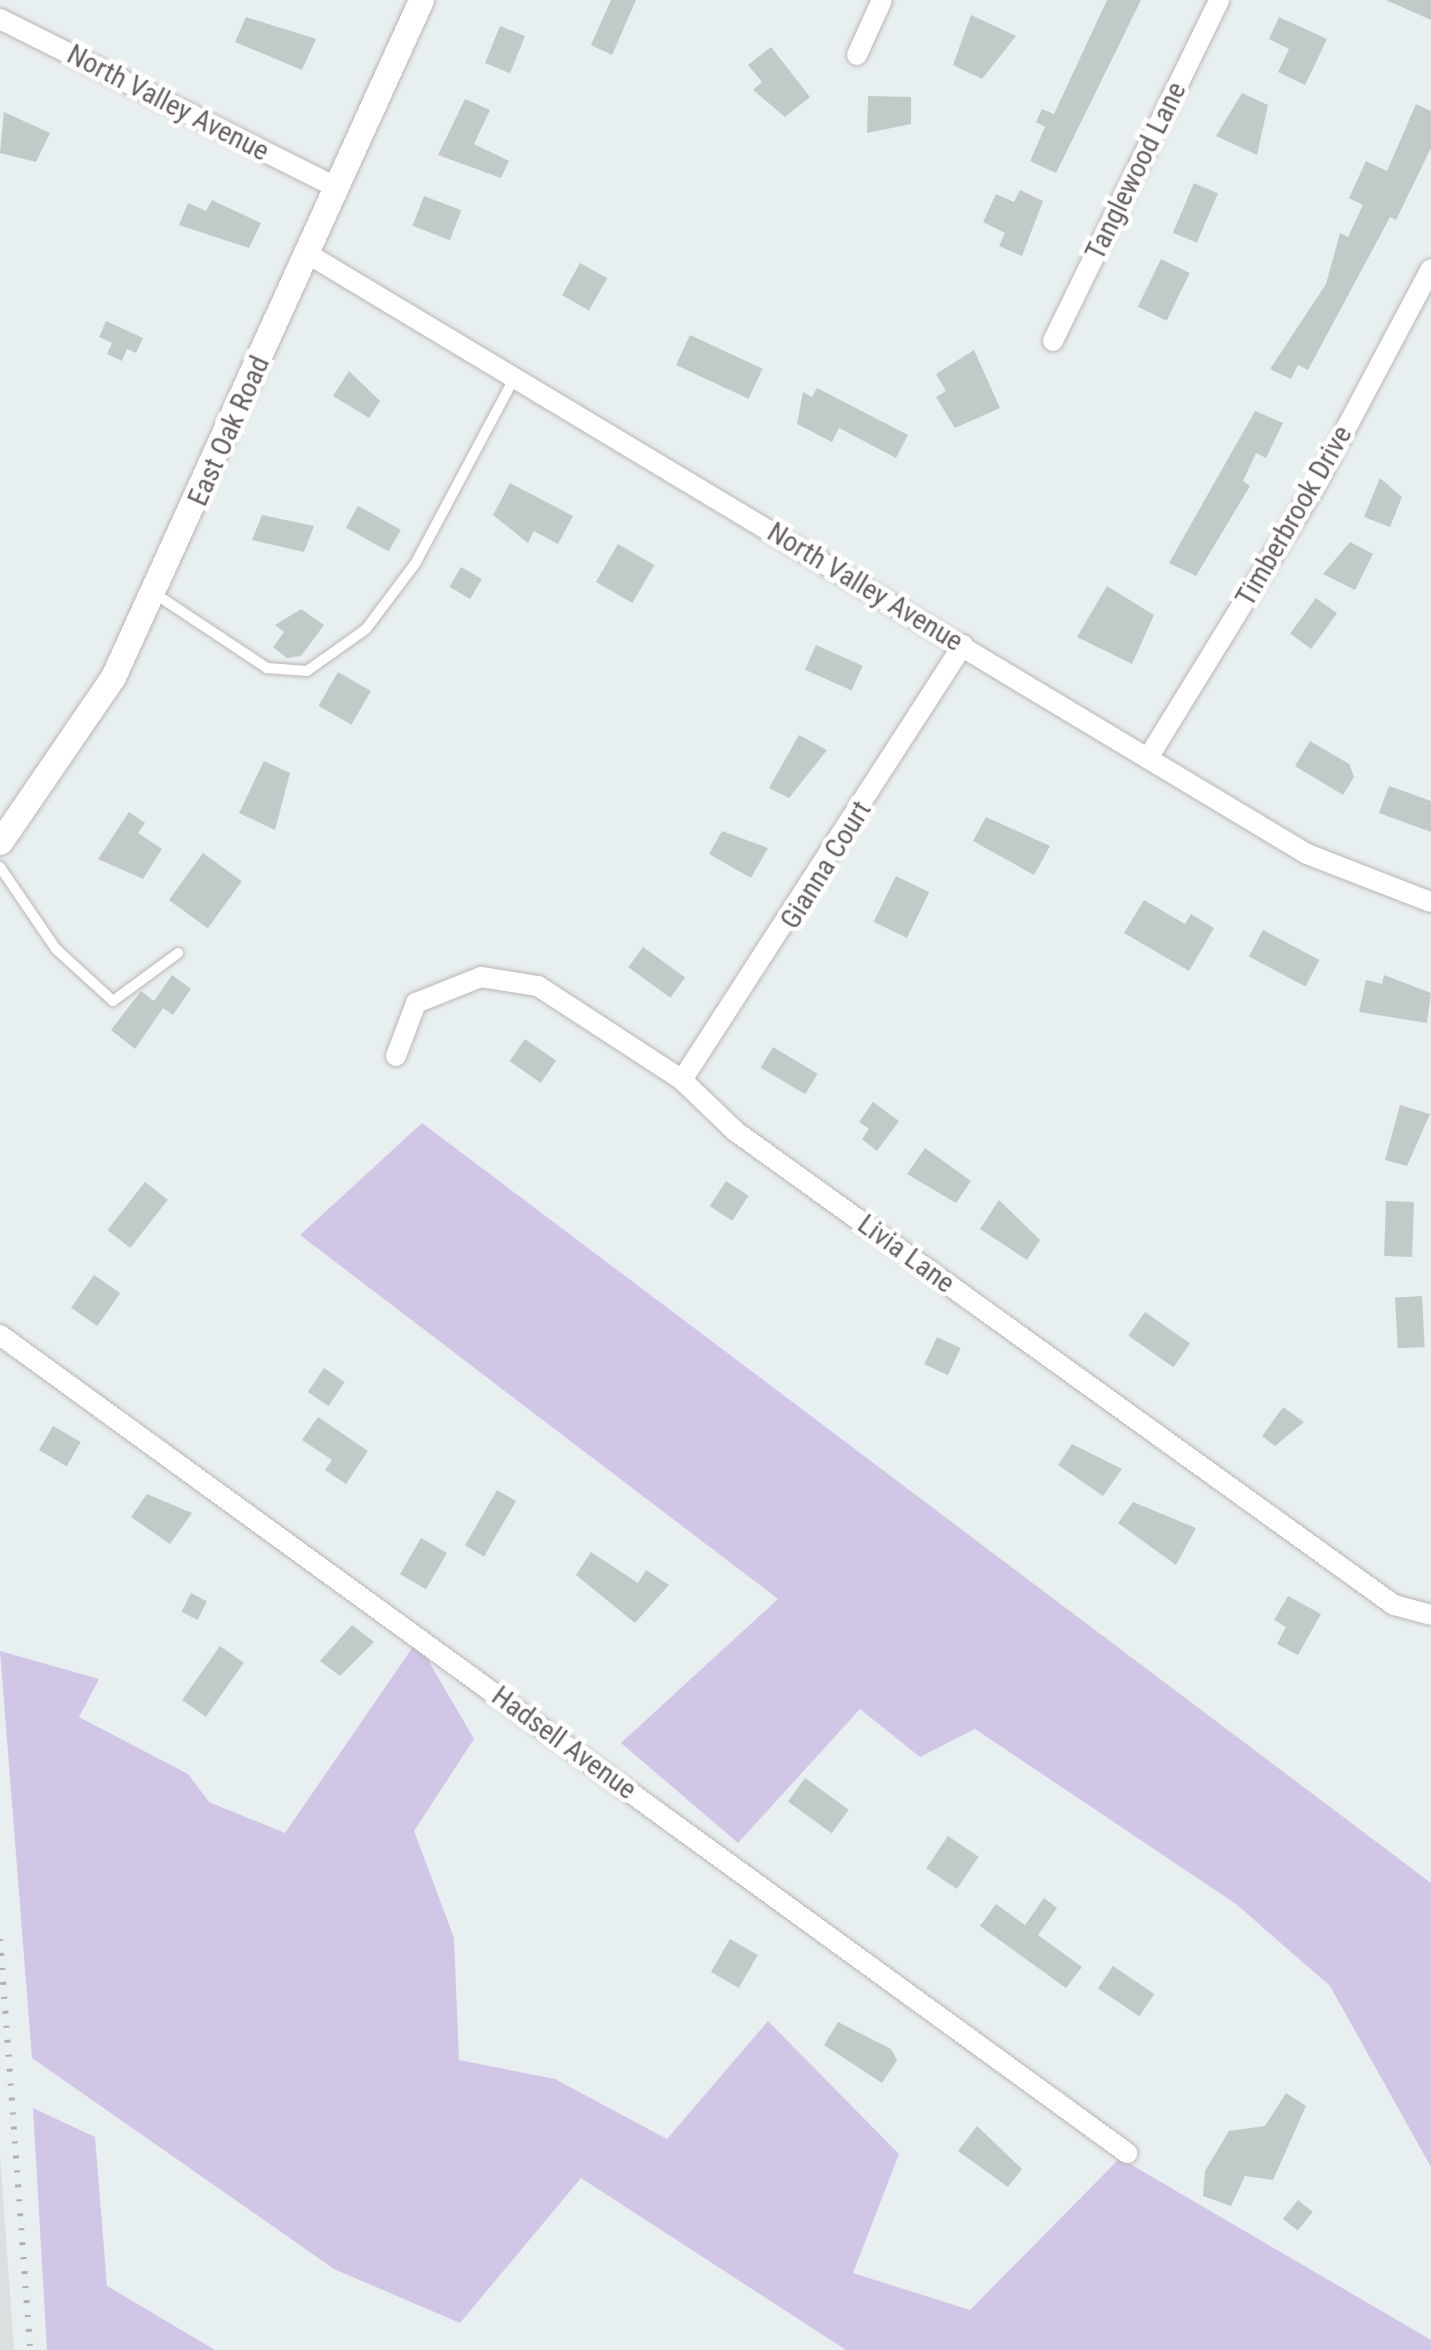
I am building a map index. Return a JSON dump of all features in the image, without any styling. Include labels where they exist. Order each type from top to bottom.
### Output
[{"type":"street","name":"East Oak Road","points":[[0,842],[78,734],[154,593],[421,0]]},
{"type":"street","points":[[857,55],[882,0]]},
{"type":"street","name":"Tanglewood Lane","points":[[1054,342],[1218,0]]},
{"type":"street","name":"North Valley Avenue","points":[[0,19],[337,188]]},
{"type":"street","name":"North Valley Avenue","points":[[308,254],[1336,870],[1431,902]]},
{"type":"street","name":"Timberbrook Drive","points":[[1148,758],[1317,482],[1431,269]]},
{"type":"street","name":"Gianna Court","points":[[682,1080],[962,645]]},
{"type":"street","name":"Livia Lane","points":[[396,1056],[416,1003],[481,977],[538,986],[682,1080],[735,1130],[1394,1605],[1431,1616]]},
{"type":"street","name":"Hadsell Avenue","points":[[0,1335],[1127,2154]]},
{"type":"lane","points":[[154,593],[267,668],[307,671],[366,629],[414,564],[515,378]]},
{"type":"lane","points":[[0,867],[56,949],[113,1000],[178,953]]},
{"type":"shaded area","points":[[422,1123],[1431,1883],[1431,2167],[1330,1986],[1236,1904],[975,1729],[920,1757],[860,1709],[738,1843],[621,1743],[778,1599],[300,1235]]},
{"type":"shaded area","points":[[417,1641],[474,1739],[414,1831],[454,1938],[459,2060],[555,2079],[667,2139],[768,2021],[899,2154],[853,2273],[970,2310],[1120,2158],[1431,2340],[1431,2350],[846,2350],[581,2178],[460,2323],[334,2269],[32,2058],[0,1651],[99,1679],[79,1717],[188,1774],[209,1802],[285,1833]]},
{"type":"shaded area","points":[[33,2108],[95,2137],[107,2286],[215,2350],[47,2350]]},
{"type":"shaded area","points":[[0,2154],[14,2350],[0,2350]]},
{"type":"building","points":[[611,0],[636,0],[612,55],[591,45]]},
{"type":"building","points":[[1107,0],[1141,0],[1056,173],[1030,161],[1045,127],[1036,122],[1042,109],[1054,114]]},
{"type":"building","points":[[1386,0],[1431,0],[1431,20]]},
{"type":"building","points":[[971,15],[1016,36],[982,79],[953,65]]},
{"type":"building","points":[[246,17],[316,39],[302,70],[235,42]]},
{"type":"building","points":[[1279,17],[1327,39],[1305,85],[1278,72],[1289,49],[1269,39]]},
{"type":"building","points":[[500,26],[525,36],[510,73],[485,63]]},
{"type":"building","points":[[771,47],[810,97],[785,117],[753,90],[762,82],[748,65]]},
{"type":"building","points":[[1242,93],[1268,105],[1257,155],[1216,136]]},
{"type":"building","points":[[868,96],[911,97],[911,124],[867,133]]},
{"type":"building","points":[[465,99],[490,110],[474,144],[509,161],[501,178],[438,155]]},
{"type":"building","points":[[1416,104],[1431,111],[1431,148],[1396,220],[1390,217],[1308,370],[1298,365],[1291,379],[1270,369],[1326,284],[1340,233],[1348,237],[1363,205],[1349,198],[1366,161],[1387,171]]},
{"type":"building","points":[[4,112],[50,133],[36,162],[0,153]]},
{"type":"building","points":[[1194,183],[1218,193],[1197,243],[1173,233]]},
{"type":"building","points":[[1020,190],[1043,201],[1022,256],[999,246],[1005,233],[983,222],[996,194],[1014,202]]},
{"type":"building","points":[[424,196],[461,210],[450,240],[413,226]]},
{"type":"building","points":[[212,200],[261,223],[249,248],[179,225],[188,203],[206,211]]},
{"type":"building","points":[[1161,259],[1190,273],[1167,321],[1138,307]]},
{"type":"building","points":[[580,263],[607,278],[589,310],[562,295]]},
{"type":"building","points":[[106,321],[143,338],[136,353],[127,349],[122,361],[107,354],[112,343],[99,337]]},
{"type":"building","points":[[690,335],[763,369],[749,399],[676,365]]},
{"type":"building","points":[[974,350],[1000,408],[955,428],[936,397],[946,391],[936,374]]},
{"type":"building","points":[[349,371],[380,401],[369,418],[333,396]]},
{"type":"building","points":[[817,388],[908,435],[896,458],[839,428],[832,442],[797,424],[803,392],[812,397]]},
{"type":"building","points":[[1255,411],[1283,423],[1266,458],[1256,453],[1243,481],[1250,486],[1196,576],[1169,563]]},
{"type":"building","points":[[1380,478],[1402,497],[1390,527],[1364,517]]},
{"type":"building","points":[[510,483],[573,516],[558,544],[534,531],[528,543],[493,515]]},
{"type":"building","points":[[358,506],[401,530],[389,552],[346,528]]},
{"type":"building","points":[[262,515],[314,526],[304,552],[252,540]]},
{"type":"building","points":[[1350,542],[1373,554],[1355,590],[1323,574]]},
{"type":"building","points":[[618,544],[654,565],[632,603],[596,582]]},
{"type":"building","points":[[461,567],[482,579],[470,599],[450,587]]},
{"type":"building","points":[[1107,586],[1154,615],[1132,664],[1077,637]]},
{"type":"building","points":[[1316,598],[1337,613],[1311,649],[1290,634]]},
{"type":"building","points":[[301,609],[324,625],[301,656],[287,658],[273,647],[284,632],[275,625]]},
{"type":"building","points":[[816,645],[863,666],[852,690],[805,670]]},
{"type":"building","points":[[338,672],[371,691],[351,725],[318,706]]},
{"type":"building","points":[[799,735],[827,750],[789,798],[769,788]]},
{"type":"building","points":[[1310,741],[1349,764],[1354,777],[1343,795],[1295,766]]},
{"type":"building","points":[[264,761],[290,773],[275,830],[239,813]]},
{"type":"building","points":[[1389,786],[1431,801],[1431,832],[1379,813]]},
{"type":"building","points":[[129,812],[145,823],[138,833],[162,849],[143,879],[98,859]]},
{"type":"building","points":[[986,817],[1050,846],[1034,875],[973,841]]},
{"type":"building","points":[[722,831],[768,848],[751,878],[709,854]]},
{"type":"building","points":[[203,853],[242,881],[208,928],[169,900]]},
{"type":"building","points":[[896,876],[929,892],[907,938],[874,922]]},
{"type":"building","points":[[1144,900],[1185,924],[1191,914],[1214,928],[1189,971],[1124,933]]},
{"type":"building","points":[[1263,930],[1320,960],[1305,987],[1249,956]]},
{"type":"building","points":[[643,947],[685,978],[670,998],[628,967]]},
{"type":"building","points":[[172,975],[191,989],[173,1015],[163,1008],[135,1049],[111,1030],[141,991],[154,1001]]},
{"type":"building","points":[[1384,975],[1431,993],[1427,1023],[1359,1012],[1366,980],[1382,984]]},
{"type":"building","points":[[525,1039],[556,1061],[541,1083],[510,1061]]},
{"type":"building","points":[[773,1047],[818,1074],[805,1094],[761,1068]]},
{"type":"building","points":[[873,1102],[899,1121],[877,1151],[862,1139],[869,1129],[859,1122]]},
{"type":"building","points":[[1400,1105],[1430,1114],[1407,1166],[1385,1160]]},
{"type":"building","points":[[925,1148],[971,1181],[956,1203],[907,1174]]},
{"type":"building","points":[[726,1181],[749,1196],[732,1221],[710,1206]]},
{"type":"building","points":[[145,1182],[168,1200],[130,1248],[107,1230]]},
{"type":"building","points":[[999,1200],[1040,1240],[1027,1260],[980,1229]]},
{"type":"building","points":[[1386,1201],[1414,1202],[1412,1257],[1384,1256]]},
{"type":"building","points":[[94,1275],[120,1293],[97,1326],[71,1308]]},
{"type":"building","points":[[1422,1296],[1425,1347],[1398,1348],[1395,1297]]},
{"type":"building","points":[[1145,1312],[1190,1344],[1173,1367],[1128,1336]]},
{"type":"building","points":[[937,1337],[961,1348],[948,1375],[924,1364]]},
{"type":"building","points":[[324,1368],[345,1382],[329,1406],[308,1392]]},
{"type":"building","points":[[1283,1407],[1304,1422],[1275,1446],[1262,1436]]},
{"type":"building","points":[[318,1417],[368,1451],[346,1484],[325,1470],[332,1460],[302,1440]]},
{"type":"building","points":[[53,1426],[81,1442],[67,1466],[39,1450]]},
{"type":"building","points":[[1072,1444],[1122,1469],[1103,1496],[1058,1465]]},
{"type":"building","points":[[497,1490],[516,1501],[484,1556],[465,1545]]},
{"type":"building","points":[[147,1494],[192,1513],[170,1544],[131,1517]]},
{"type":"building","points":[[1133,1502],[1196,1528],[1176,1565],[1118,1523]]},
{"type":"building","points":[[421,1538],[447,1553],[426,1589],[400,1574]]},
{"type":"building","points":[[591,1552],[638,1583],[646,1570],[669,1585],[635,1623],[576,1575]]},
{"type":"building","points":[[191,1593],[207,1601],[198,1620],[181,1612]]},
{"type":"building","points":[[1288,1596],[1321,1614],[1298,1655],[1277,1644],[1286,1627],[1274,1620]]},
{"type":"building","points":[[352,1625],[374,1642],[340,1676],[320,1661]]},
{"type":"building","points":[[220,1646],[244,1663],[206,1717],[182,1700]]},
{"type":"building","points":[[805,1778],[849,1810],[832,1833],[788,1801]]},
{"type":"building","points":[[948,1836],[979,1857],[957,1889],[926,1868]]},
{"type":"building","points":[[1044,1898],[1057,1908],[1038,1935],[1082,1967],[1066,1988],[980,1926],[996,1904],[1025,1925]]},
{"type":"building","points":[[730,1939],[758,1955],[739,1988],[711,1972]]},
{"type":"building","points":[[1113,1966],[1154,1994],[1139,2016],[1098,1988]]},
{"type":"building","points":[[838,2022],[891,2049],[897,2060],[882,2083],[824,2045]]},
{"type":"building","points":[[1286,2093],[1306,2106],[1273,2180],[1245,2176],[1231,2206],[1203,2196],[1205,2171],[1229,2131],[1265,2126]]},
{"type":"building","points":[[977,2126],[1022,2169],[1008,2187],[958,2151]]},
{"type":"building","points":[[1298,2200],[1313,2212],[1298,2231],[1283,2219]]},
{"type":"railway","points":[[0,1939],[30,2350]]}]
